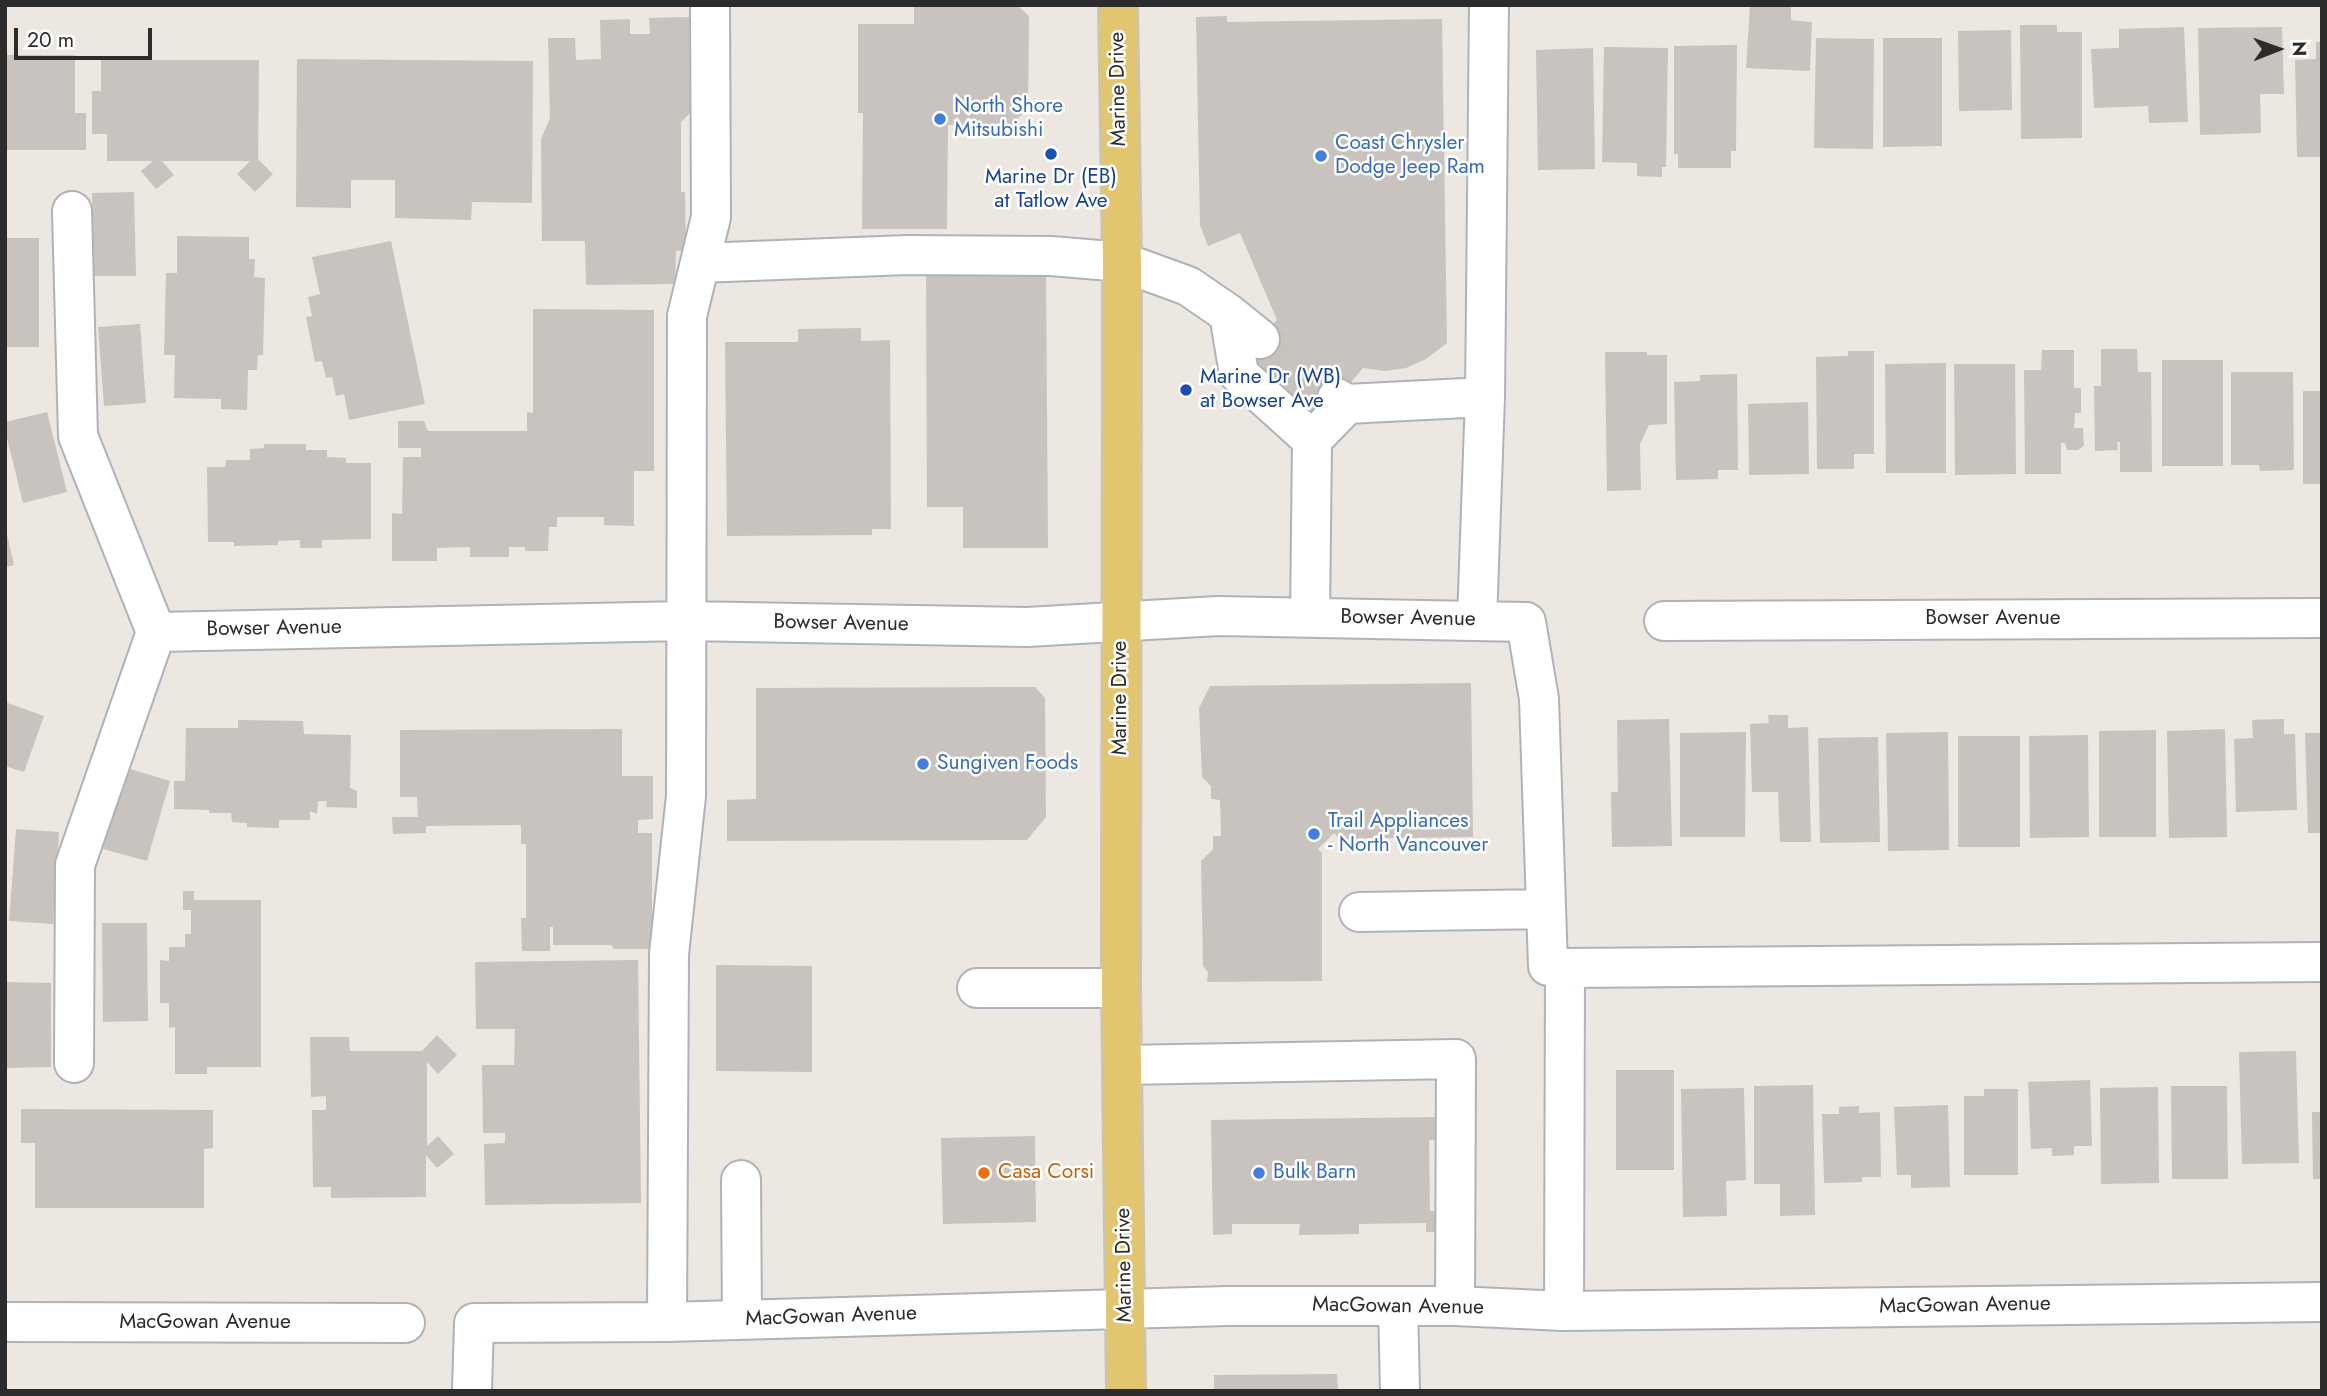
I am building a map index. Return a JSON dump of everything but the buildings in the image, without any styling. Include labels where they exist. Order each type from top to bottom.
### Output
[{"type":"main road","name":"Marine Drive","points":[[1118,5],[1122,262],[1121,988],[1126,1391]]},
{"type":"street","points":[[667,1322],[669,954],[686,796],[687,316],[711,217],[710,5]]},
{"type":"street","points":[[1477,621],[1485,397],[1489,5]]},
{"type":"street","points":[[72,211],[78,436],[156,632],[75,865],[74,1063]]},
{"type":"street","points":[[700,263],[907,255],[1051,256],[1122,262],[1188,286],[1261,339]]},
{"type":"street","points":[[1229,314],[1239,374],[1312,440]]},
{"type":"street","points":[[1310,617],[1312,440],[1342,401],[1485,397]]},
{"type":"street","name":"Bowser Avenue","points":[[156,632],[685,621],[1027,627],[1218,616],[1527,622],[1539,699],[1546,909]]},
{"type":"street","name":"Bowser Avenue","points":[[1664,621],[2322,618]]},
{"type":"street","points":[[1359,912],[1546,909],[1548,966],[1565,968],[2322,962]]},
{"type":"street","points":[[1564,1311],[1565,968]]},
{"type":"street","points":[[977,988],[1121,988]]},
{"type":"street","points":[[1122,1065],[1456,1059],[1455,1306]]},
{"type":"street","points":[[741,1180],[742,1319]]},
{"type":"street","name":"MacGowan Avenue","points":[[472,1391],[474,1323],[667,1322],[1125,1309],[1455,1306],[1564,1311],[2322,1302]]},
{"type":"street","points":[[1398,1306],[1400,1391]]},
{"type":"street","name":"MacGowan Avenue","points":[[5,1322],[405,1323]]},
{"type":"tunnel","points":[[1260,339],[1337,398]]},
{"type":"place","name":"North Shore Mitsubishi","points":[[940,119]]},
{"type":"place","name":"Marine Dr (EB) at Tatlow Ave","points":[[1051,154]]},
{"type":"place","name":"Coast Chrysler Dodge Jeep Ram","points":[[1321,156]]},
{"type":"place","name":"Marine Dr (WB) at Bowser Ave","points":[[1186,390]]},
{"type":"place","name":"Sungiven Foods","points":[[923,764]]},
{"type":"place","name":"Trail Appliances - North Vancouver","points":[[1314,834]]},
{"type":"place","name":"Casa Corsi","points":[[984,1173]]},
{"type":"place","name":"Bulk Barn","points":[[1259,1173]]}]
